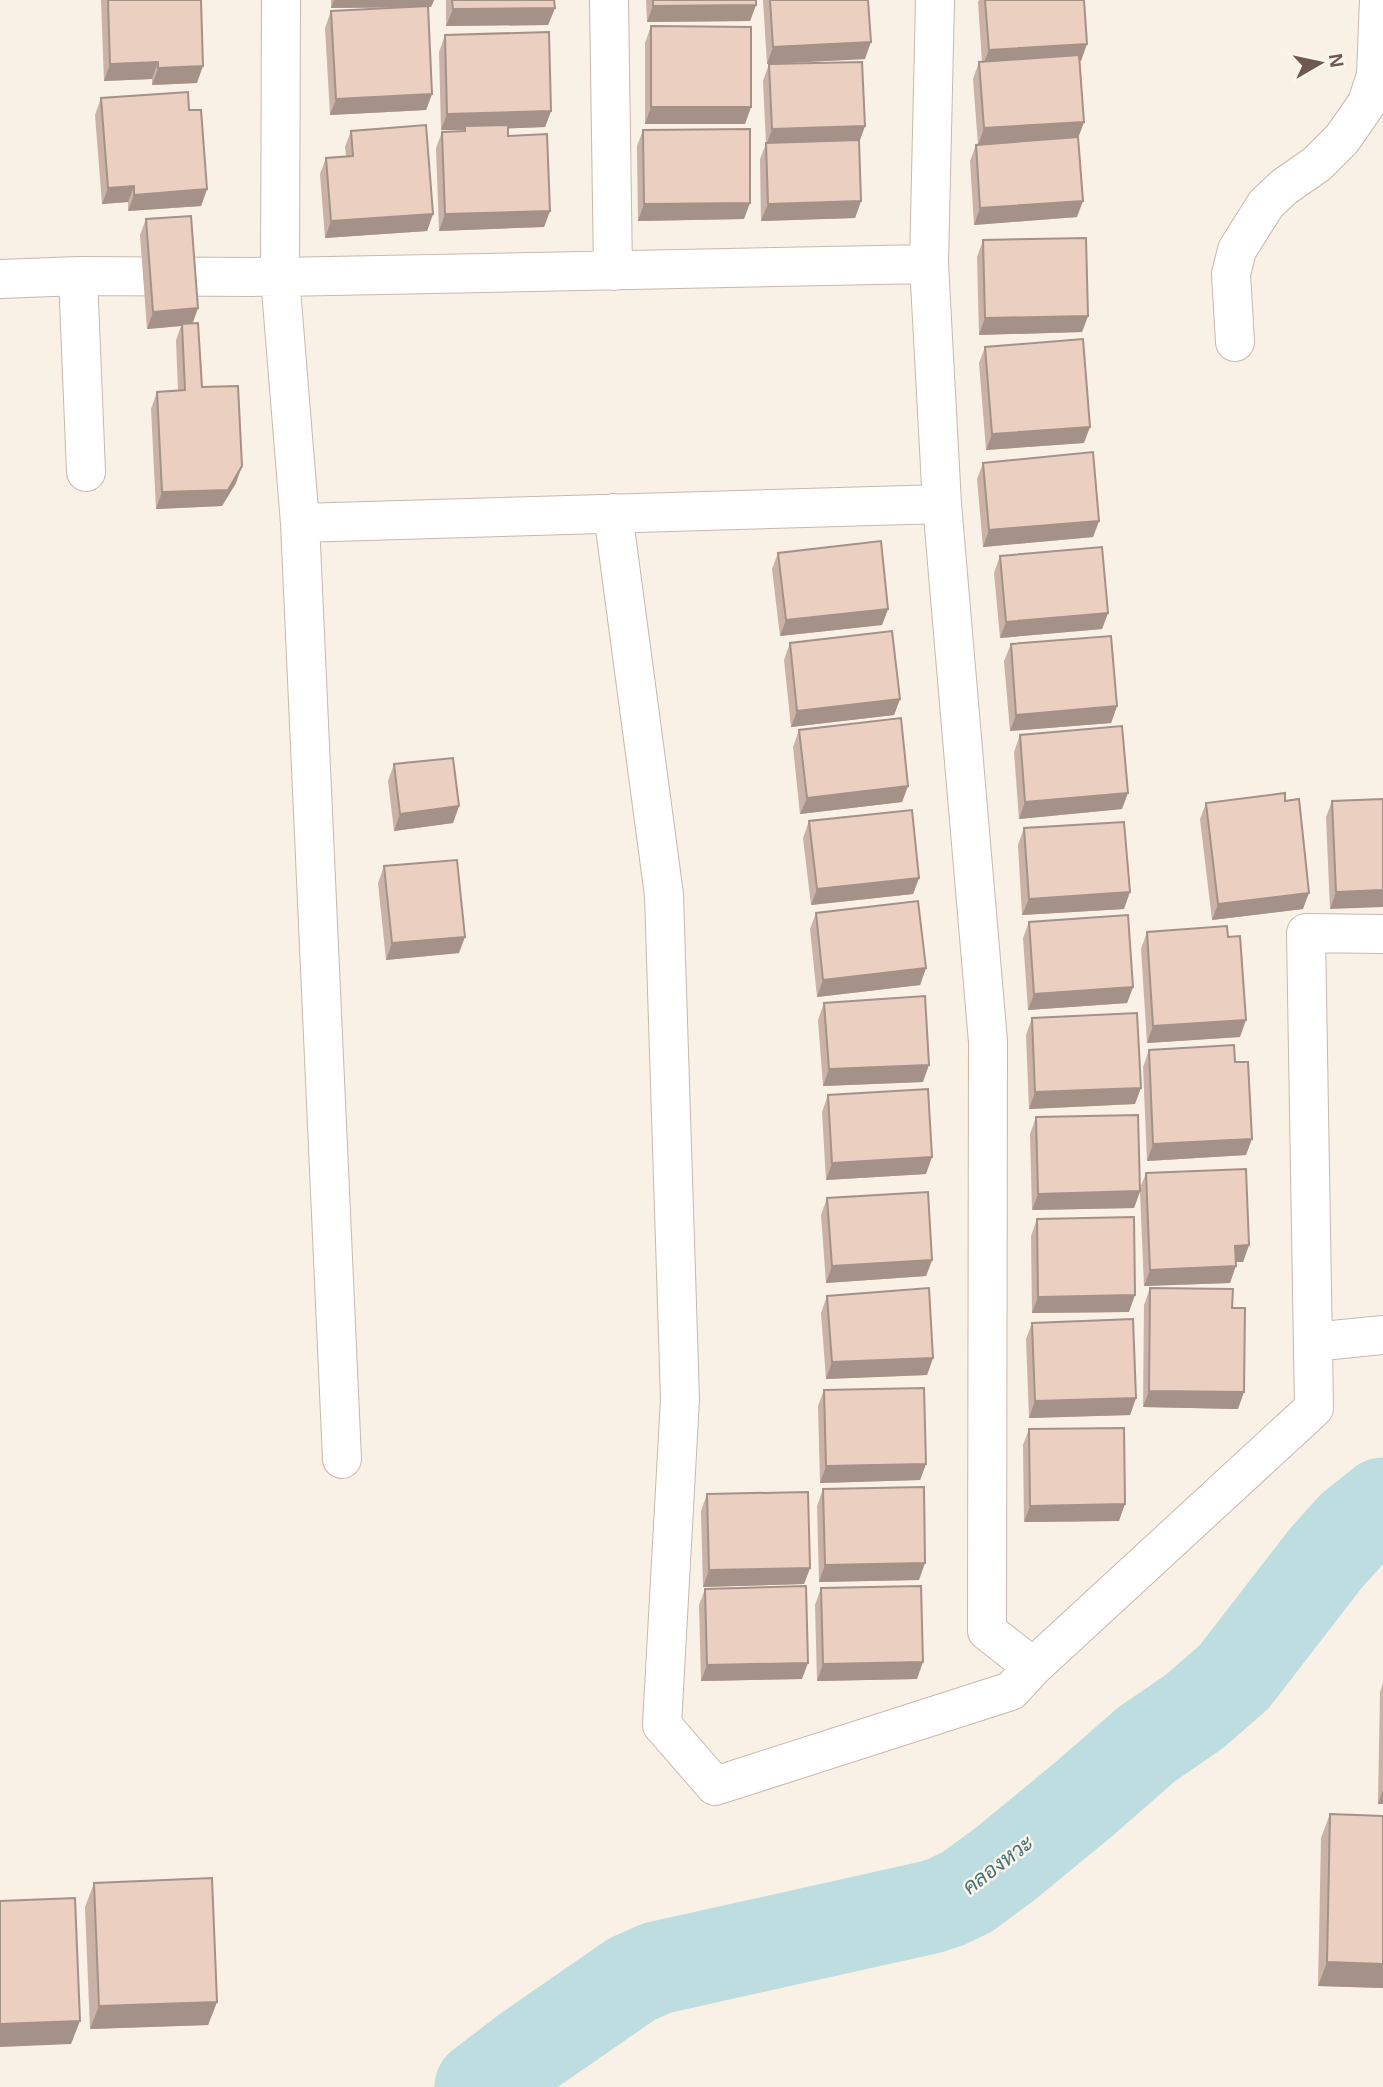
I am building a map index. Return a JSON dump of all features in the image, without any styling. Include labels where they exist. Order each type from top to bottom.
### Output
[{"type":"street","points":[[281,0],[280,277],[300,523],[342,1459]]},
{"type":"street","points":[[610,0],[613,271]]},
{"type":"street","points":[[935,0],[929,264],[942,505],[988,1042],[986,1631],[1033,1667]]},
{"type":"street","points":[[1235,342],[1231,274],[1237,250],[1266,204],[1284,187],[1317,164],[1342,139],[1367,103],[1376,75],[1379,0]]},
{"type":"street","points":[[0,279],[78,276],[280,277],[929,264]]},
{"type":"street","points":[[78,276],[86,472]]},
{"type":"street","points":[[300,523],[942,505]]},
{"type":"street","points":[[613,513],[664,895],[680,1399],[662,1725],[715,1786],[1011,1691],[1033,1667],[1314,1408],[1306,933],[1383,934]]},
{"type":"street","points":[[1313,1342],[1383,1335]]},
{"type":"building","points":[[108,0],[201,0],[203,66],[158,68],[158,62],[110,64]]},
{"type":"building","points":[[452,0],[554,0],[555,8],[453,9]]},
{"type":"building","points":[[653,0],[756,0],[756,5],[653,6]]},
{"type":"building","points":[[770,0],[868,0],[871,42],[773,47]]},
{"type":"building","points":[[985,0],[1084,0],[1087,44],[989,50]]},
{"type":"building","points":[[428,6],[432,94],[336,99],[331,11]]},
{"type":"building","points":[[651,26],[751,27],[751,107],[651,107]]},
{"type":"building","points":[[549,32],[551,111],[447,114],[445,35]]},
{"type":"building","points":[[1079,55],[1084,122],[984,128],[979,62]]},
{"type":"building","points":[[862,62],[865,126],[772,129],[769,64]]},
{"type":"building","points":[[188,92],[189,110],[201,110],[207,189],[134,195],[134,186],[108,188],[101,98]]},
{"type":"building","points":[[426,125],[433,214],[331,221],[326,158],[353,156],[351,131]]},
{"type":"building","points":[[508,125],[508,136],[547,134],[550,211],[445,214],[442,132],[465,131],[465,126]]},
{"type":"building","points":[[750,129],[750,203],[644,204],[643,130]]},
{"type":"building","points":[[1078,137],[1083,201],[980,208],[976,145]]},
{"type":"building","points":[[859,140],[861,201],[768,204],[766,143]]},
{"type":"building","points":[[191,216],[198,308],[153,312],[146,219]]},
{"type":"building","points":[[1086,238],[1088,316],[985,318],[983,240]]},
{"type":"building","points":[[198,323],[202,387],[238,386],[242,466],[228,490],[162,492],[157,392],[185,390],[182,324]]},
{"type":"building","points":[[1083,339],[1090,427],[992,434],[985,347]]},
{"type":"building","points":[[1093,452],[1099,521],[989,530],[983,463]]},
{"type":"building","points":[[881,541],[888,609],[786,620],[778,553]]},
{"type":"building","points":[[1102,547],[1108,613],[1006,622],[1000,556]]},
{"type":"building","points":[[892,631],[900,699],[797,711],[790,643]]},
{"type":"building","points":[[1111,636],[1117,706],[1016,715],[1011,644]]},
{"type":"building","points":[[901,718],[908,786],[807,798],[799,730]]},
{"type":"building","points":[[1122,726],[1128,793],[1025,802],[1020,735]]},
{"type":"building","points":[[453,758],[459,806],[400,814],[394,764]]},
{"type":"building","points":[[1285,793],[1285,801],[1299,799],[1309,893],[1218,904],[1206,803]]},
{"type":"building","points":[[1383,799],[1383,890],[1336,892],[1332,801]]},
{"type":"building","points":[[912,810],[919,878],[817,889],[809,821]]},
{"type":"building","points":[[1124,822],[1130,892],[1029,899],[1024,828]]},
{"type":"building","points":[[457,860],[465,937],[392,943],[384,866]]},
{"type":"building","points":[[918,901],[926,968],[823,980],[816,913]]},
{"type":"building","points":[[1128,915],[1133,987],[1034,994],[1029,922]]},
{"type":"building","points":[[1227,926],[1228,937],[1240,936],[1246,1020],[1153,1026],[1147,932]]},
{"type":"building","points":[[925,996],[929,1065],[829,1069],[824,1003]]},
{"type":"building","points":[[1137,1013],[1141,1088],[1035,1092],[1032,1018]]},
{"type":"building","points":[[1234,1045],[1235,1062],[1248,1062],[1252,1139],[1153,1144],[1149,1050]]},
{"type":"building","points":[[928,1089],[932,1157],[832,1163],[828,1095]]},
{"type":"building","points":[[1138,1115],[1140,1191],[1038,1194],[1036,1117]]},
{"type":"building","points":[[1246,1169],[1249,1245],[1235,1246],[1236,1266],[1150,1270],[1146,1173]]},
{"type":"building","points":[[928,1192],[932,1260],[832,1266],[827,1198]]},
{"type":"building","points":[[1134,1217],[1135,1295],[1038,1297],[1037,1219]]},
{"type":"building","points":[[929,1288],[933,1358],[832,1362],[827,1296]]},
{"type":"building","points":[[1150,1288],[1233,1289],[1232,1308],[1245,1308],[1244,1392],[1149,1391]]},
{"type":"building","points":[[1133,1319],[1136,1398],[1035,1401],[1032,1323]]},
{"type":"building","points":[[924,1388],[926,1464],[826,1466],[824,1390]]},
{"type":"building","points":[[1124,1428],[1125,1504],[1030,1506],[1029,1429]]},
{"type":"building","points":[[924,1487],[925,1563],[825,1565],[823,1489]]},
{"type":"building","points":[[808,1492],[810,1568],[709,1570],[707,1494]]},
{"type":"building","points":[[806,1586],[808,1663],[707,1665],[705,1589]]},
{"type":"building","points":[[921,1586],[923,1662],[823,1664],[821,1588]]},
{"type":"building","points":[[1330,1814],[1383,1816],[1383,1964],[1327,1962]]},
{"type":"building","points":[[212,1878],[217,2002],[99,2006],[94,1883]]},
{"type":"building","points":[[75,1898],[80,2021],[0,2024],[0,1901]]},
{"type":"waterway","name":"คลองหวะ","points":[[481,2087],[632,1979],[657,1968],[931,1907],[967,1892],[1005,1864],[1147,1744],[1195,1711],[1234,1677],[1326,1558],[1353,1528],[1383,1504]]}]
